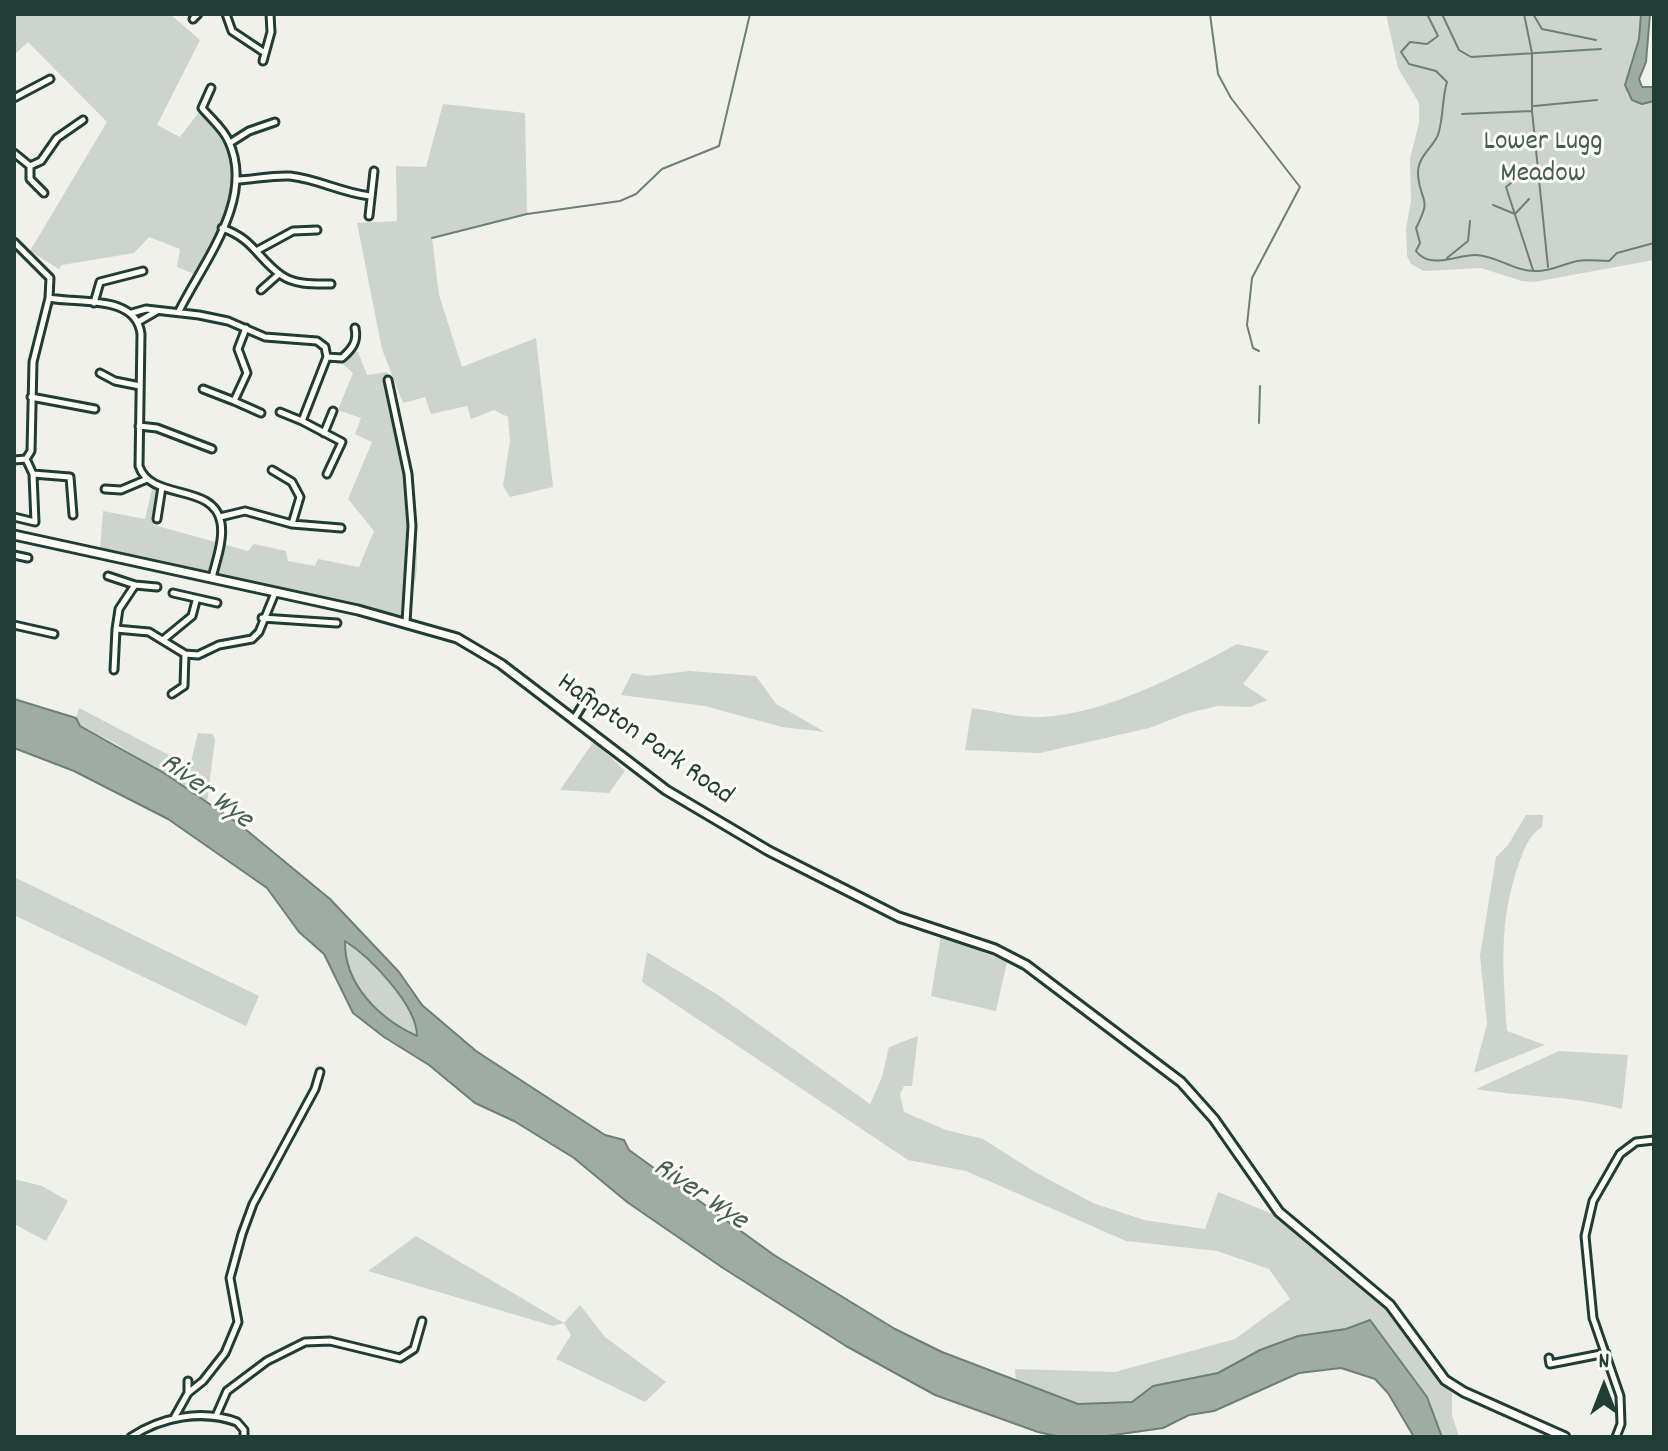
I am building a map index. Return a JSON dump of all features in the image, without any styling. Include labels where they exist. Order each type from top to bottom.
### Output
[{"type":"main road","name":"Hampton Park Road","points":[[14,535],[406,622],[474,646],[666,790],[801,868],[899,917],[995,949],[1026,965],[1161,1064],[1199,1100],[1279,1212],[1390,1305],[1445,1380],[1464,1392],[1565,1437]]},
{"type":"street","points":[[226,14],[232,31],[265,53]]},
{"type":"street","points":[[263,61],[271,32],[270,14]]},
{"type":"street","points":[[14,98],[50,79]]},
{"type":"street","points":[[179,311],[222,228],[239,180],[230,143],[202,108],[211,88]]},
{"type":"street","points":[[30,166],[41,161],[57,138],[83,120]]},
{"type":"street","points":[[230,143],[249,131],[275,122]]},
{"type":"street","points":[[14,153],[30,166]]},
{"type":"street","points":[[30,166],[30,179],[44,193]]},
{"type":"street","points":[[369,216],[374,171]]},
{"type":"street","points":[[239,180],[288,176],[316,181],[346,193],[370,196]]},
{"type":"street","points":[[222,228],[241,235],[279,274],[306,284],[331,284]]},
{"type":"street","points":[[258,250],[293,231],[317,230]]},
{"type":"street","points":[[14,242],[49,276],[49,298],[33,362],[31,451],[26,459]]},
{"type":"street","points":[[94,303],[100,282],[143,271]]},
{"type":"street","points":[[261,290],[279,274]]},
{"type":"street","points":[[49,298],[94,303],[132,313],[179,311],[220,319],[276,339],[317,341],[325,347],[327,357],[302,421]]},
{"type":"street","points":[[138,322],[158,310]]},
{"type":"street","points":[[132,313],[138,322],[139,466],[147,479],[203,500],[220,517],[222,527],[212,578]]},
{"type":"street","points":[[234,401],[247,373],[238,349],[246,328]]},
{"type":"street","points":[[327,357],[342,358],[349,351],[357,337],[355,328]]},
{"type":"street","points":[[100,373],[115,381],[140,386]]},
{"type":"street","points":[[388,380],[408,474],[412,526],[406,622]]},
{"type":"street","points":[[203,389],[261,413]]},
{"type":"street","points":[[31,397],[95,409]]},
{"type":"street","points":[[324,433],[333,411]]},
{"type":"street","points":[[280,412],[342,442],[327,474]]},
{"type":"street","points":[[139,426],[157,428],[212,449]]},
{"type":"street","points":[[14,460],[26,459]]},
{"type":"street","points":[[14,517],[35,522],[33,474],[26,459]]},
{"type":"street","points":[[272,470],[292,482],[300,497],[292,524]]},
{"type":"street","points":[[33,474],[70,477],[73,515]]},
{"type":"street","points":[[105,489],[121,490],[147,479]]},
{"type":"street","points":[[157,519],[162,487]]},
{"type":"street","points":[[220,517],[245,511],[292,524],[341,528]]},
{"type":"street","points":[[14,555],[28,558]]},
{"type":"street","points":[[108,576],[135,585],[157,587]]},
{"type":"street","points":[[114,670],[116,615],[135,585]]},
{"type":"street","points":[[173,593],[196,601],[217,603]]},
{"type":"street","points":[[116,629],[141,630],[164,639],[185,654],[198,655],[219,645],[252,639],[259,632],[262,618],[275,593]]},
{"type":"street","points":[[164,639],[174,627],[192,616],[196,601]]},
{"type":"street","points":[[262,618],[272,622],[337,623]]},
{"type":"street","points":[[14,625],[54,634]]},
{"type":"street","points":[[172,694],[184,686],[185,654]]},
{"type":"street","points":[[576,693],[585,700]]},
{"type":"street","points":[[574,719],[590,693]]},
{"type":"street","points":[[174,1419],[188,1393],[220,1361],[238,1322],[230,1288],[231,1268],[253,1204],[309,1102],[320,1072]]},
{"type":"street","points":[[1616,1437],[1621,1424],[1620,1396],[1593,1318],[1591,1276],[1584,1250],[1590,1209],[1620,1154],[1636,1142],[1654,1140]]},
{"type":"street","points":[[216,1416],[227,1391],[294,1346],[318,1340],[390,1357],[407,1356],[414,1349],[422,1321]]},
{"type":"street","points":[[1550,1364],[1606,1353]]},
{"type":"street","points":[[188,1381],[188,1393]]},
{"type":"street","points":[[131,1437],[174,1419],[216,1416],[237,1422],[244,1430],[244,1437]]},
{"type":"green space","points":[[14,14],[170,14],[200,40],[157,125],[180,137],[202,108],[218,126],[235,158],[235,194],[199,276],[177,267],[180,249],[149,237],[134,253],[62,265],[59,269],[30,251],[107,122],[28,42],[14,55]]},
{"type":"green space","name":"Lower Lugg Meadow","points":[[1386,14],[1641,14],[1639,38],[1625,85],[1642,104],[1654,101],[1654,260],[1534,282],[1481,268],[1424,271],[1411,264],[1407,256],[1406,229],[1411,201],[1410,158],[1419,123],[1419,103],[1398,68]]},
{"type":"green space","points":[[443,104],[525,113],[527,214],[432,238],[439,295],[462,367],[536,338],[553,487],[510,497],[503,486],[510,441],[508,417],[494,410],[471,419],[467,406],[431,414],[425,397],[403,403],[382,349],[357,223],[397,221],[396,166],[426,167]]},
{"type":"green space","points":[[350,351],[358,352],[367,375],[387,372],[406,441],[417,538],[417,569],[409,617],[100,549],[103,511],[145,519],[152,489],[160,491],[154,525],[248,551],[254,544],[286,551],[288,561],[315,566],[318,559],[359,567],[374,531],[348,499],[372,442],[355,434],[361,418],[338,410],[353,373],[335,357]]},
{"type":"green space","points":[[1237,644],[1269,651],[1243,684],[1267,700],[1251,707],[1218,706],[1188,713],[1149,728],[1040,753],[965,750],[972,708],[1032,717],[1065,715],[1090,709],[1142,691]]},
{"type":"green space","points":[[689,671],[756,676],[776,704],[825,732],[782,727],[705,706],[621,695],[632,673],[648,676]]},
{"type":"green space","points":[[79,708],[190,766],[198,733],[212,734],[215,739],[207,802],[115,743],[80,726],[76,718]]},
{"type":"green space","points":[[594,741],[625,771],[609,793],[560,790]]},
{"type":"green space","points":[[1526,815],[1543,815],[1542,827],[1530,838],[1523,852],[1508,905],[1504,966],[1507,1031],[1545,1045],[1474,1073],[1487,1024],[1480,956],[1496,857],[1508,845]]},
{"type":"green space","points":[[14,877],[259,996],[246,1026],[14,915]]},
{"type":"green space","points":[[941,935],[1007,962],[996,1011],[931,996]]},
{"type":"green space","points":[[345,940],[379,970],[401,996],[418,1036],[390,1019],[366,998],[350,972]]},
{"type":"green space","points":[[647,952],[718,995],[870,1104],[882,1077],[889,1047],[918,1036],[912,1086],[904,1086],[900,1094],[904,1112],[946,1130],[983,1139],[1093,1203],[1144,1220],[1205,1229],[1218,1192],[1273,1214],[1386,1306],[1405,1326],[1452,1393],[1452,1415],[1459,1437],[1442,1437],[1427,1397],[1370,1320],[1346,1329],[1298,1336],[1260,1350],[1218,1373],[1154,1386],[1132,1402],[1078,1404],[1016,1380],[1015,1369],[1115,1372],[1235,1339],[1290,1299],[1269,1269],[1217,1251],[1126,1241],[966,1171],[908,1160],[642,982]]},
{"type":"green space","points":[[1559,1051],[1628,1055],[1622,1109],[1476,1089]]},
{"type":"green space","points":[[14,1179],[42,1186],[68,1201],[46,1241],[14,1224]]},
{"type":"green space","points":[[416,1236],[564,1323],[553,1326],[368,1271]]},
{"type":"green space","points":[[580,1305],[605,1337],[666,1382],[645,1402],[556,1359],[571,1335],[564,1323]]},
{"type":"shaded area","points":[[1641,14],[1650,14],[1646,62],[1639,79],[1642,87],[1654,87],[1654,101],[1642,104],[1632,100],[1625,85],[1639,39]]},
{"type":"shaded area","points":[[14,699],[76,718],[80,726],[164,773],[239,824],[330,899],[399,972],[422,1005],[476,1051],[605,1135],[624,1140],[629,1150],[774,1255],[895,1329],[942,1352],[1078,1404],[1132,1402],[1153,1386],[1218,1373],[1260,1350],[1298,1336],[1346,1329],[1370,1320],[1427,1397],[1442,1437],[1414,1437],[1388,1393],[1375,1379],[1341,1368],[1299,1373],[1214,1411],[1189,1415],[1163,1428],[1100,1437],[1061,1437],[1038,1432],[935,1395],[846,1346],[723,1268],[627,1202],[574,1158],[514,1121],[475,1103],[429,1065],[384,1037],[353,1013],[324,954],[299,932],[267,888],[168,819],[74,771],[14,748]],"holes":[[[345,941],[379,970],[401,997],[415,1024],[417,1036],[390,1020],[367,999],[351,972]]]},
{"type":"waterway","points":[[432,238],[527,214],[620,201],[636,194],[662,169],[719,146],[750,14]]},
{"type":"waterway","points":[[1210,14],[1218,74],[1231,98],[1300,187],[1252,278],[1247,325],[1253,348],[1259,351]]},
{"type":"waterway","points":[[1427,14],[1438,36],[1427,44],[1410,42],[1401,52],[1409,64],[1436,71],[1447,82],[1439,132],[1418,169],[1425,204],[1416,228],[1420,243],[1416,251],[1428,260],[1475,255],[1540,271],[1577,261],[1609,261],[1617,253],[1654,243]]},
{"type":"waterway","points":[[1442,14],[1459,50],[1471,57],[1601,49]]},
{"type":"waterway","points":[[1524,14],[1532,53],[1532,111],[1548,267]]},
{"type":"waterway","points":[[1533,14],[1542,29],[1596,40]]},
{"type":"waterway","points":[[1534,106],[1597,100]]},
{"type":"waterway","points":[[1462,114],[1532,111]]},
{"type":"waterway","points":[[1521,175],[1506,187],[1533,270]]},
{"type":"waterway","points":[[1493,205],[1515,214],[1529,199]]},
{"type":"waterway","points":[[1447,258],[1468,241],[1470,221]]},
{"type":"waterway","points":[[1259,423],[1260,386]]},
{"type":"water label","name":"River Wye","points":[[205,793]]},
{"type":"water label","name":"River Wye","points":[[699,1196]]}]
